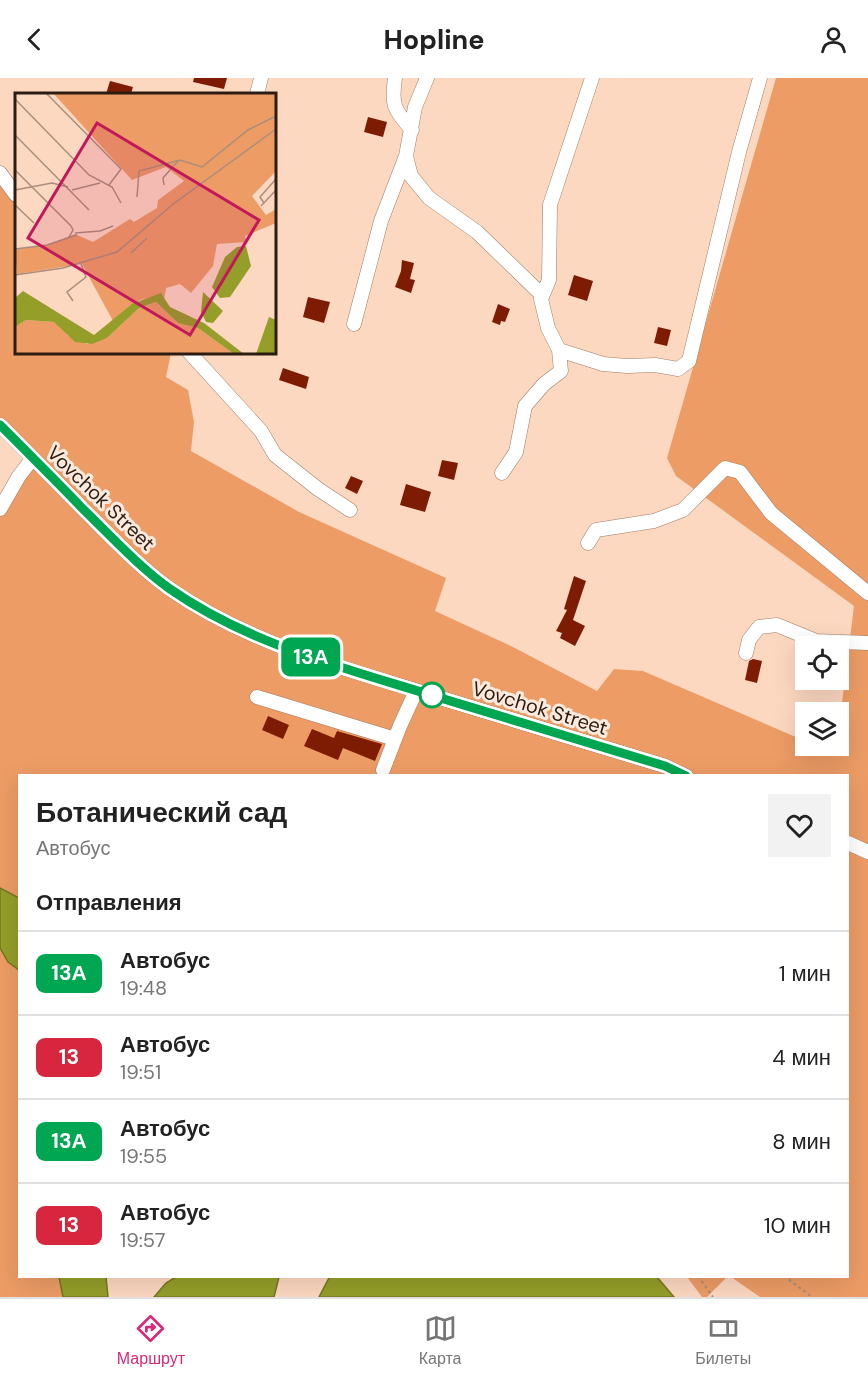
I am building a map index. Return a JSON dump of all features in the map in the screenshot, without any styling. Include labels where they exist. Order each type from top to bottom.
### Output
[{"type":"street","points":[[257,93],[261,78]]},
{"type":"street","points":[[395,78],[392,100],[397,114],[412,130]]},
{"type":"street","points":[[354,324],[381,220],[406,156],[415,107],[427,78]]},
{"type":"street","points":[[502,473],[516,452],[525,406],[544,384],[561,371],[559,350],[548,328],[541,298],[549,279],[550,205],[592,78]]},
{"type":"street","points":[[559,350],[603,364],[655,365],[678,369],[689,361],[739,152],[760,78]]},
{"type":"street","points":[[406,156],[411,176],[429,198],[477,232],[542,295]]},
{"type":"street","points":[[0,173],[15,194]]},
{"type":"street","points":[[191,354],[261,431],[275,455],[318,489],[350,510]]},
{"type":"street","name":"Vovchok Street","points":[[0,425],[111,537],[169,588],[235,626],[280,646],[417,691],[665,766],[682,774]]},
{"type":"street","points":[[0,509],[19,476],[33,458]]},
{"type":"street","points":[[588,543],[596,530],[654,521],[683,510],[725,468],[740,472],[771,513],[868,593]]},
{"type":"street","points":[[746,653],[749,640],[759,627],[777,625],[816,641],[868,643]]},
{"type":"street","points":[[383,770],[417,691]]},
{"type":"street","points":[[257,698],[396,739]]},
{"type":"street","points":[[849,843],[868,852]]},
{"type":"path","points":[[699,1278],[713,1297]]},
{"type":"path","points":[[787,1278],[812,1297]]},
{"type":"shaded area","points":[[776,78],[868,78],[868,1297],[760,1297],[732,1278],[849,1278],[849,774],[18,774],[18,897],[0,888],[0,515],[35,460],[0,425],[0,173],[15,194],[15,354],[171,354],[166,377],[188,390],[194,422],[191,451],[299,512],[446,578],[435,611],[511,646],[597,691],[614,669],[643,671],[795,737],[795,756],[849,756],[849,702],[842,702],[844,690],[849,690],[849,646],[854,606],[676,476],[667,458]]},
{"type":"shaded area","points":[[0,888],[18,897],[18,969],[8,962],[0,948]]},
{"type":"shaded area","points":[[0,948],[8,962],[18,969],[18,1278],[59,1278],[63,1297],[0,1297]]},
{"type":"shaded area","points":[[59,1278],[106,1278],[108,1297],[63,1297]]},
{"type":"shaded area","points":[[174,1278],[279,1278],[274,1297],[154,1297],[166,1283]]},
{"type":"shaded area","points":[[329,1278],[658,1278],[674,1297],[319,1297]]},
{"type":"shaded area","points":[[688,1278],[726,1278],[707,1297],[702,1297]]},
{"type":"building","points":[[194,78],[227,78],[224,89],[193,82]]},
{"type":"building","points":[[110,81],[133,87],[131,93],[106,93]]},
{"type":"building","points":[[368,117],[387,122],[383,137],[364,132]]},
{"type":"building","points":[[402,260],[414,263],[410,279],[415,280],[411,293],[395,287]]},
{"type":"building","points":[[574,275],[593,281],[587,301],[568,295]]},
{"type":"building","points":[[308,297],[330,302],[324,323],[303,317]]},
{"type":"building","points":[[498,304],[510,309],[505,322],[501,321],[500,325],[492,322]]},
{"type":"building","points":[[658,327],[671,330],[667,346],[654,343]]},
{"type":"building","points":[[283,368],[309,377],[306,389],[279,380]]},
{"type":"building","points":[[442,460],[458,463],[454,480],[438,476]]},
{"type":"building","points":[[351,476],[363,481],[357,494],[345,488]]},
{"type":"building","points":[[406,484],[431,492],[425,512],[400,505]]},
{"type":"building","points":[[574,576],[586,581],[573,620],[585,626],[575,646],[560,638],[562,633],[556,631],[567,610],[564,609]]},
{"type":"building","points":[[753,659],[762,661],[757,683],[745,680],[749,661]]},
{"type":"building","points":[[268,716],[289,725],[283,739],[262,730]]},
{"type":"building","points":[[312,729],[334,738],[337,731],[382,744],[375,761],[343,748],[338,760],[304,746]]},
{"type":"bus line","name":"13А","points":[[0,425],[111,537],[169,588],[235,626],[307,656],[665,766],[682,774]]}]
